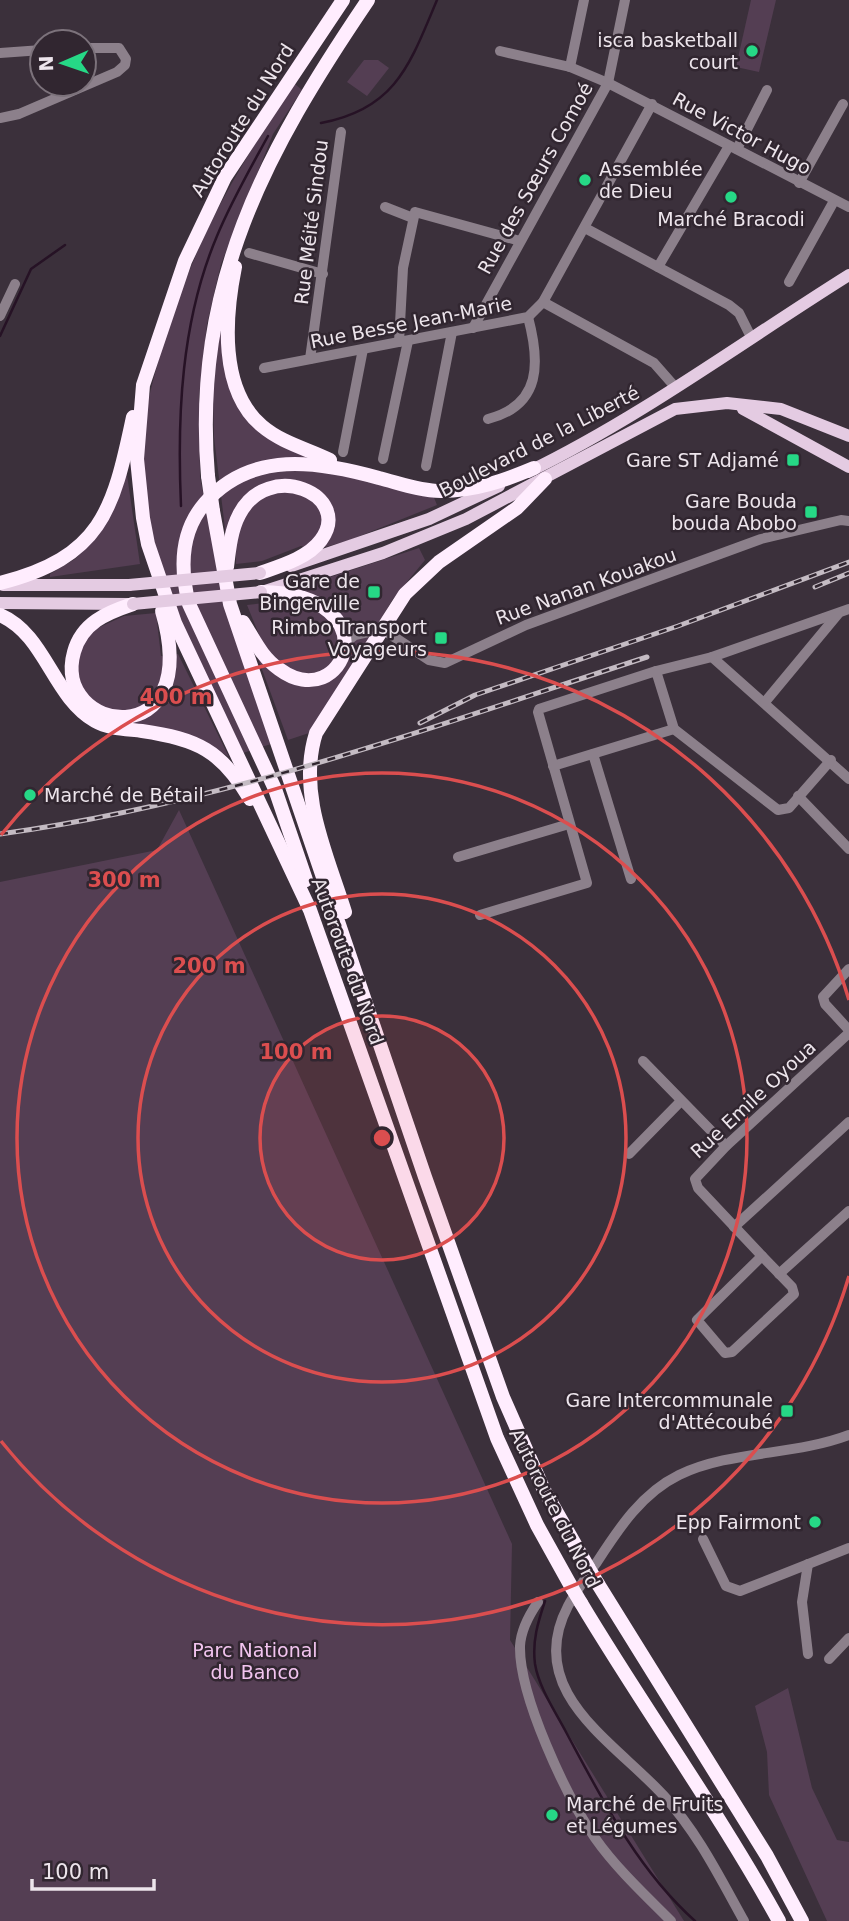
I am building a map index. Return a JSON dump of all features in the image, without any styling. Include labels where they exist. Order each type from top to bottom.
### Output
[{"type":"highway","name":"Autoroute du Nord","points":[[343,0],[225,177],[202,220],[185,261],[143,385],[137,459],[148,544],[175,623],[200,680],[305,900],[497,1438],[518,1486],[572,1588],[635,1694],[749,1867],[779,1921]]},
{"type":"highway","name":"Autoroute du Nord","points":[[368,0],[281,138],[261,178],[219,292],[208,356],[205,438],[213,511],[230,604],[503,1397],[544,1490],[588,1567],[768,1856],[801,1917]]},
{"type":"highway","points":[[239,236],[228,324],[231,366],[242,402],[251,415],[278,437],[347,469]]},
{"type":"highway","points":[[0,584],[43,571],[69,557],[100,523],[143,385]]},
{"type":"highway","points":[[348,1015],[316,907],[275,789],[189,604],[184,579],[186,540],[191,522],[212,495],[231,479],[260,467],[295,462],[347,469],[439,491],[487,487],[540,474]]},
{"type":"highway","points":[[353,965],[347,920],[314,813],[309,771],[316,733],[405,594],[418,581],[517,508],[540,474]]},
{"type":"highway","points":[[225,579],[234,529],[250,499],[259,492],[278,485],[300,486],[310,491],[324,506],[327,517],[322,539],[304,555],[260,573]]},
{"type":"highway","points":[[132,604],[99,617],[82,634],[73,657],[72,679],[78,692],[95,710],[110,717],[126,717],[150,709],[160,699],[170,674],[169,639],[150,569],[148,544]]},
{"type":"highway","points":[[230,604],[267,660],[298,680],[318,680],[333,671],[344,656],[342,625],[324,607],[297,594],[261,592]]},
{"type":"highway","points":[[0,615],[19,626],[32,640],[63,689],[84,713],[112,727],[182,738],[212,751],[231,770],[258,813],[271,824]]},
{"type":"main road","name":"Boulevard de la Liberté","points":[[0,584],[129,585],[260,573],[326,556],[429,519],[540,474],[849,275]]},
{"type":"main road","points":[[727,403],[754,413],[849,467]]},
{"type":"main road","points":[[0,603],[132,604],[261,592],[429,536],[540,474],[675,409],[727,403],[780,410],[849,436]]},
{"type":"street","points":[[570,67],[584,0]]},
{"type":"street","name":"Rue des Sœurs Comoé","points":[[473,328],[608,83],[625,0]]},
{"type":"street","points":[[98,48],[119,48],[126,59],[125,65],[117,72],[98,80]]},
{"type":"street","points":[[0,53],[28,51]]},
{"type":"street","name":"Rue Victor Hugo","points":[[500,51],[570,67],[608,83],[849,207]]},
{"type":"street","points":[[658,267],[767,90]]},
{"type":"street","points":[[0,118],[19,114],[56,98]]},
{"type":"street","name":"Rue Besse Jean-Marie","points":[[264,368],[528,317],[543,302],[652,104]]},
{"type":"street","points":[[799,183],[844,104]]},
{"type":"street","name":"Rue Méité Sindou","points":[[310,359],[341,132]]},
{"type":"street","points":[[789,282],[834,201]]},
{"type":"street","points":[[385,207],[413,218]]},
{"type":"street","points":[[383,459],[403,341],[404,268],[415,212],[520,241]]},
{"type":"street","points":[[584,228],[734,308],[751,337]]},
{"type":"street","points":[[249,253],[323,274]]},
{"type":"street","points":[[0,316],[15,284]]},
{"type":"street","points":[[543,302],[654,363],[676,388]]},
{"type":"street","points":[[488,419],[507,414],[515,407],[527,394],[536,372],[536,345],[528,317]]},
{"type":"street","points":[[426,466],[452,332]]},
{"type":"street","points":[[343,452],[363,349]]},
{"type":"street","name":"Rue Nanan Kouakou","points":[[382,629],[429,660],[445,663],[526,625],[761,539],[841,520],[849,521]]},
{"type":"street","points":[[480,915],[587,883],[539,709],[656,671],[712,657],[849,609]]},
{"type":"street","points":[[765,702],[838,614]]},
{"type":"street","points":[[345,642],[355,635],[382,629]]},
{"type":"street","points":[[712,657],[831,760],[849,779]]},
{"type":"street","points":[[656,671],[674,729],[778,810],[789,808],[831,760]]},
{"type":"street","points":[[553,766],[674,729]]},
{"type":"street","points":[[593,754],[631,879]]},
{"type":"street","points":[[799,796],[849,849]]},
{"type":"street","points":[[458,857],[569,824]]},
{"type":"street","points":[[848,1035],[825,1004],[823,997],[849,969]]},
{"type":"street","name":"Rue Emile Oyoua","points":[[779,1275],[698,1188],[695,1179],[726,1146],[848,1035]]},
{"type":"street","points":[[643,1061],[726,1146]]},
{"type":"street","points":[[629,1154],[681,1101]]},
{"type":"street","points":[[734,1227],[849,1122]]},
{"type":"street","points":[[762,1256],[697,1320],[725,1353],[732,1352],[793,1294],[792,1287],[779,1275],[849,1211]]},
{"type":"street","points":[[744,1921],[704,1850],[677,1811],[593,1727],[566,1694],[555,1661],[559,1633],[568,1607],[600,1557],[639,1504],[656,1489],[678,1475],[706,1465],[810,1448],[849,1435]]},
{"type":"street","points":[[703,1539],[726,1586],[740,1591],[849,1548]]},
{"type":"street","points":[[808,1564],[802,1602],[808,1654]]},
{"type":"street","points":[[538,1602],[526,1619],[520,1644],[523,1670],[541,1728],[571,1797],[596,1839],[671,1921]]},
{"type":"street","points":[[829,1659],[849,1638]]},
{"type":"green space","points":[[751,0],[776,0],[759,72],[736,67]]},
{"type":"green space","points":[[364,60],[378,60],[389,68],[367,96],[347,82]]},
{"type":"green space","points":[[295,84],[302,90],[273,134],[221,264],[207,324],[199,397],[200,477],[225,606],[271,744],[243,753],[191,649],[161,572],[144,496],[142,445],[154,376],[174,312],[201,243],[234,179]]},
{"type":"green space","points":[[224,323],[227,369],[275,441],[433,495],[437,505],[350,540],[315,550],[301,546],[262,561],[236,564],[236,550],[227,545],[214,437],[213,397],[219,328]]},
{"type":"green space","points":[[126,468],[140,564],[50,577],[50,574],[75,559],[85,549]]},
{"type":"green space","points":[[419,548],[425,560],[393,599],[312,732],[288,740],[256,653],[262,642],[247,605],[263,603],[306,585]]},
{"type":"green space","points":[[156,613],[161,656],[178,654],[229,757],[199,738],[130,725],[99,706],[83,690],[76,665],[79,647],[91,631],[124,616]]},
{"type":"green space","name":"Parc National du Banco","points":[[179,810],[512,1544],[510,1640],[684,1921],[0,1921],[0,882],[157,850]]},
{"type":"green space","points":[[788,1688],[812,1788],[837,1840],[849,1842],[849,1921],[827,1921],[769,1795],[767,1752],[755,1706]]},
{"type":"waterway","points":[[321,123],[367,107],[384,95],[408,63],[437,0]]},
{"type":"waterway","points":[[181,506],[181,403],[196,301],[222,223],[268,136]]},
{"type":"waterway","points":[[0,336],[31,269],[65,245]]},
{"type":"waterway","points":[[545,1601],[534,1647],[537,1673],[544,1691],[622,1832],[655,1879],[695,1921]]},
{"type":"railway","points":[[420,723],[475,695],[678,626],[849,562]]},
{"type":"railway","points":[[815,587],[849,573]]},
{"type":"railway","points":[[0,834],[83,821],[246,783],[408,735],[647,657]]},
{"type":"place","name":"isca basketball court","points":[[752,51]]},
{"type":"place","name":"Assemblée de Dieu","points":[[585,180]]},
{"type":"place","name":"Marché Bracodi","points":[[731,197]]},
{"type":"place","name":"Gare ST Adjamé","points":[[793,460]]},
{"type":"place","name":"Gare Bouda bouda Abobo","points":[[811,512]]},
{"type":"place","name":"Gare de Bingerville","points":[[374,592]]},
{"type":"place","name":"Rimbo Transport Voyageurs","points":[[441,638]]},
{"type":"place","name":"Marché de Bétail","points":[[30,795]]},
{"type":"place","name":"Gare Intercommunale d'Attécoubé","points":[[787,1411]]},
{"type":"place","name":"Epp Fairmont","points":[[815,1522]]},
{"type":"place","name":"Marché de Fruits et Légumes","points":[[552,1815]]}]
